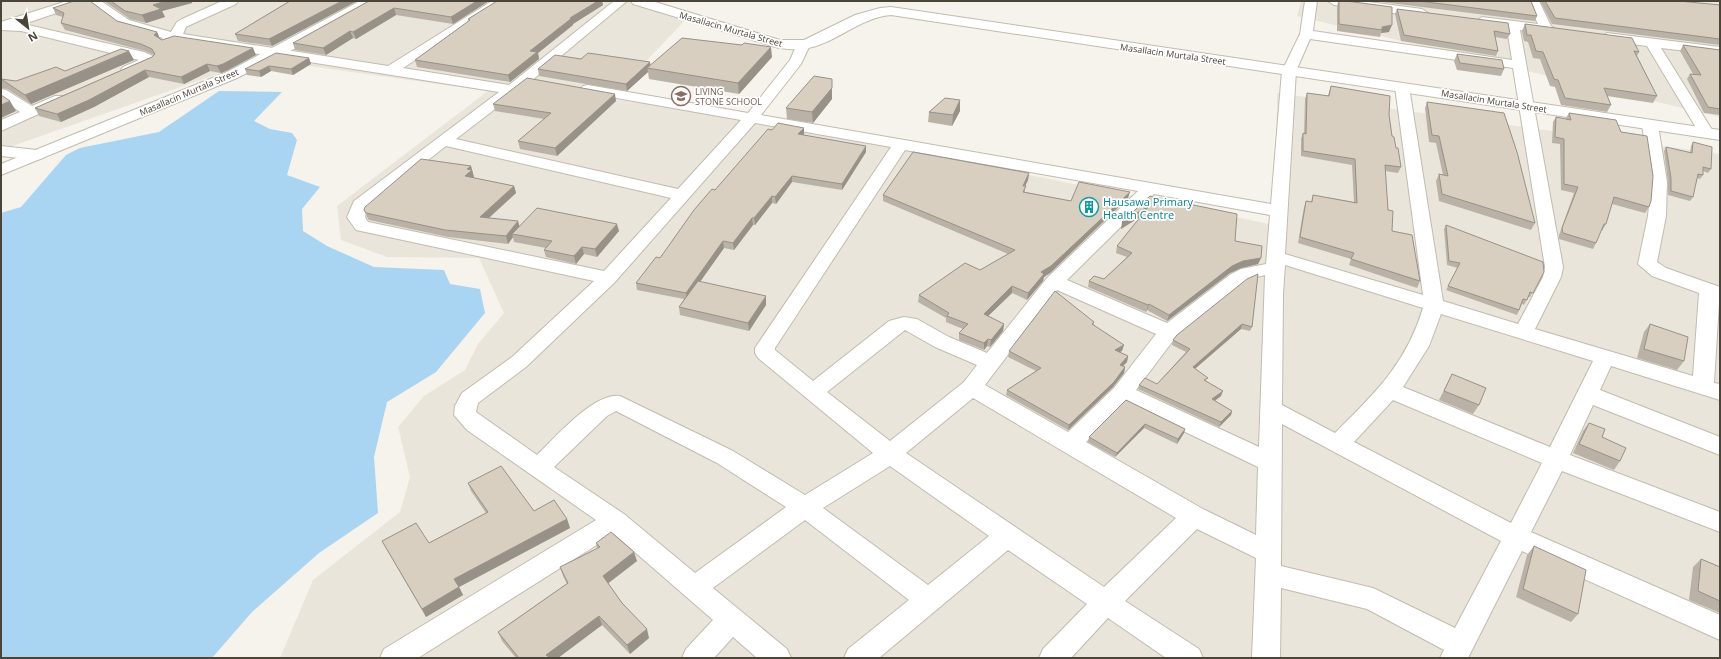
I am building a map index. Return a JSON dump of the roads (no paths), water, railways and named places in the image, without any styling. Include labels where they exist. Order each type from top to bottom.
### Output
[{"type":"street","points":[[4,26],[79,1]]},
{"type":"street","points":[[93,1],[125,23],[134,27],[175,37],[391,70],[509,90]]},
{"type":"street","points":[[4,26],[21,27],[149,50],[175,37],[182,25],[214,4],[232,1]]},
{"type":"street","name":"Masallacin Murtala Street","points":[[1,170],[232,75],[370,1]]},
{"type":"street","points":[[391,70],[500,1]]},
{"type":"street","points":[[608,278],[362,226],[356,217],[360,205],[525,79],[621,1]]},
{"type":"street","name":"Masallacin Murtala Street","points":[[638,1],[779,44],[803,45],[813,43],[869,13],[891,11],[913,16],[1713,134]]},
{"type":"street","points":[[913,16],[930,1]]},
{"type":"street","points":[[1266,658],[1275,263],[1288,71],[1306,34],[1311,1]]},
{"type":"street","points":[[1334,1],[1435,15]]},
{"type":"street","points":[[1533,1],[1546,29]]},
{"type":"street","points":[[1466,19],[1561,31]]},
{"type":"street","points":[[1513,25],[1554,267],[1552,277],[1523,333]]},
{"type":"street","points":[[1306,34],[1519,66]]},
{"type":"street","points":[[1591,35],[1720,51]]},
{"type":"street","points":[[1652,43],[1713,134]]},
{"type":"street","points":[[777,658],[695,587],[615,521],[465,415],[466,406],[470,398],[519,362],[608,278],[752,117],[796,61],[803,45]]},
{"type":"street","points":[[116,74],[150,60],[149,50]]},
{"type":"street","points":[[525,79],[548,83]]},
{"type":"street","points":[[572,87],[752,117],[1279,211]]},
{"type":"street","points":[[1338,444],[1401,376],[1418,350],[1429,325],[1434,304],[1402,87]]},
{"type":"street","points":[[1,126],[70,94]]},
{"type":"street","points":[[4,97],[30,112]]},
{"type":"street","points":[[1070,444],[1122,393],[1168,333],[1238,278],[1248,272],[1275,263],[1434,304],[1523,333],[1712,390],[1714,292],[1659,272],[1647,264],[1657,216],[1659,198],[1659,182],[1650,125]]},
{"type":"street","points":[[444,141],[681,195]]},
{"type":"street","points":[[901,144],[765,348],[765,353],[890,454],[1007,536],[1189,658]]},
{"type":"street","points":[[1,151],[37,155]]},
{"type":"street","points":[[695,587],[805,508],[890,454],[972,387],[1054,282],[1151,188]]},
{"type":"street","points":[[1054,282],[1163,329],[1168,333]]},
{"type":"street","points":[[812,392],[896,326],[904,323],[910,324],[942,342],[991,363]]},
{"type":"street","points":[[972,387],[1194,516],[1269,564],[1373,600],[1458,651],[1556,459],[1605,358]]},
{"type":"street","points":[[1389,390],[1556,459],[1720,522]]},
{"type":"street","points":[[1122,393],[1270,462]]},
{"type":"street","points":[[1588,394],[1720,446]]},
{"type":"street","points":[[538,468],[599,410],[614,403],[620,404],[725,457],[805,508],[928,600]]},
{"type":"street","points":[[1271,409],[1516,537],[1720,628]]},
{"type":"street","points":[[1053,658],[1106,602],[1194,516]]},
{"type":"street","points":[[394,658],[615,521]]},
{"type":"street","points":[[858,658],[1007,536]]},
{"type":"street","points":[[696,658],[732,619]]},
{"type":"water","points":[[219,91],[282,92],[254,121],[270,129],[292,133],[297,140],[287,175],[320,187],[302,209],[303,231],[327,246],[374,267],[444,270],[450,284],[480,289],[485,313],[436,372],[387,402],[374,457],[378,513],[319,553],[252,612],[212,658],[1,658],[1,213],[21,207],[66,155],[80,148],[159,132]]},
{"type":"place","name":"LIVING STONE SCHOOL","points":[[681,96]]},
{"type":"place","name":"Hausawa Primary Health Centre","points":[[1089,207]]}]
